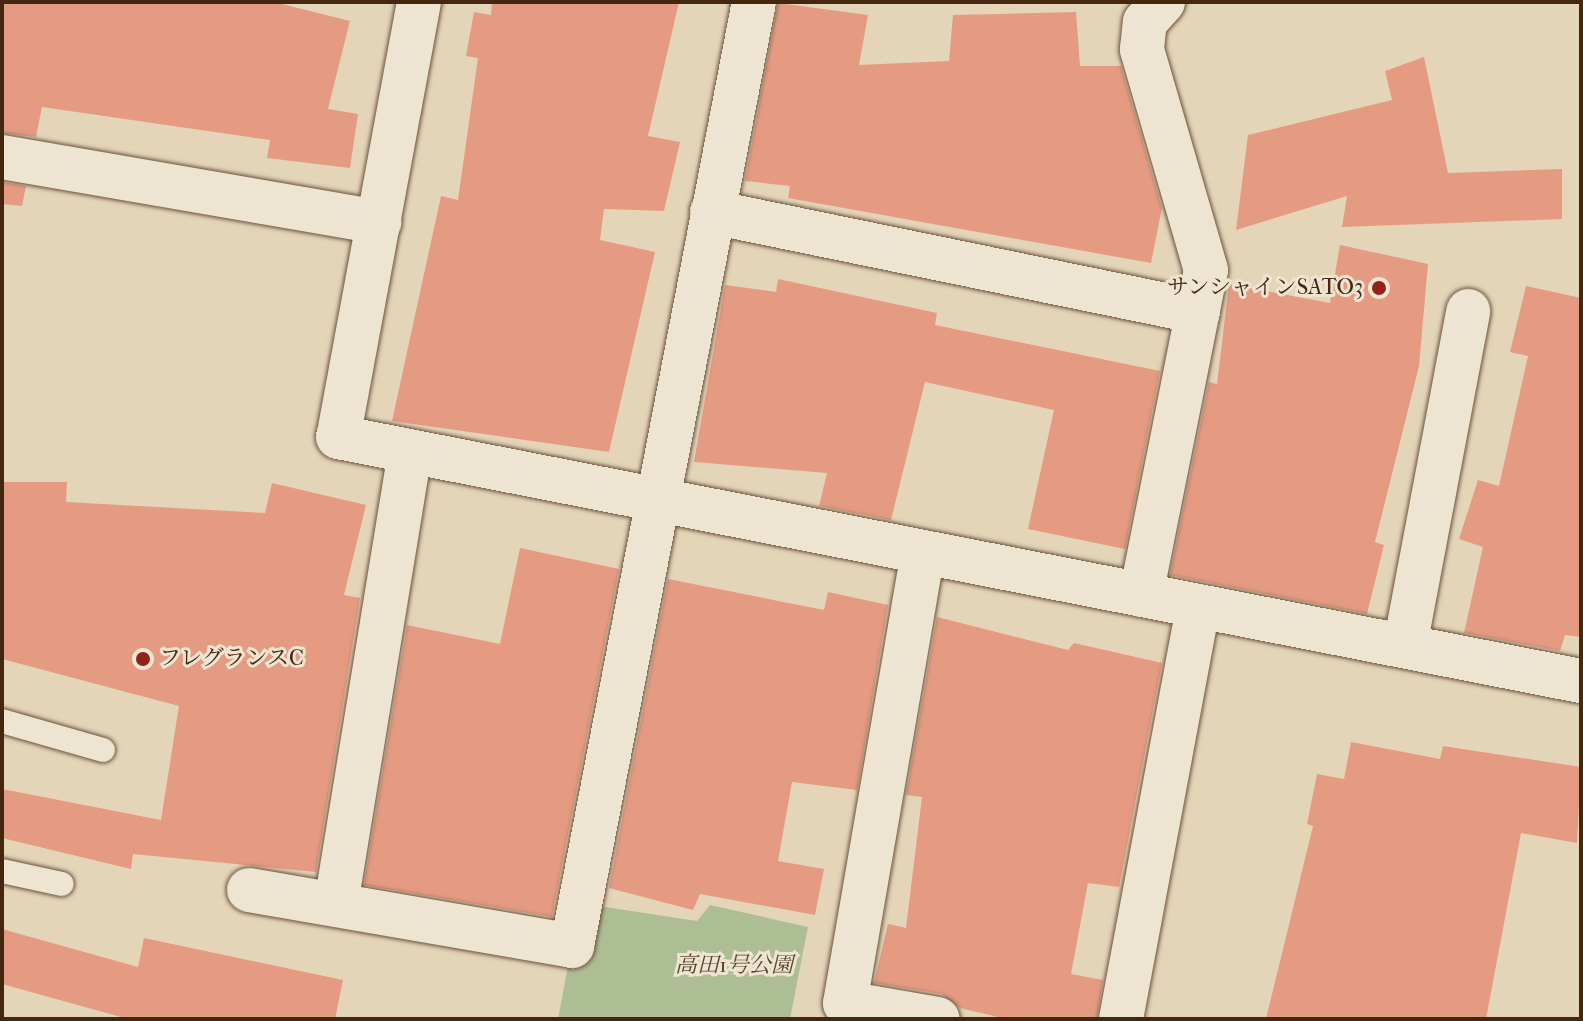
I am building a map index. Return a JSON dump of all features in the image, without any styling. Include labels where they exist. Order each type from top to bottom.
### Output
[{"type":"street","points":[[419,2],[338,437],[1581,681]]},
{"type":"street","points":[[249,890],[572,946],[654,499],[754,2]]},
{"type":"street","points":[[1141,595],[1206,270],[1142,49],[1145,22],[1163,2]]},
{"type":"street","points":[[2,157],[379,222]]},
{"type":"street","points":[[712,212],[1198,312]]},
{"type":"street","points":[[1405,646],[1468,311]]},
{"type":"street","points":[[336,904],[410,452]]},
{"type":"street","points":[[923,552],[845,1003],[938,1019]]},
{"type":"street","points":[[1121,1019],[1198,606]]},
{"type":"lane","points":[[2,721],[103,750]]},
{"type":"lane","points":[[2,871],[62,884]]},
{"type":"green space","name":"高田1号公園","points":[[592,905],[697,921],[710,905],[808,927],[790,1019],[558,1019],[570,955]]},
{"type":"building","points":[[2,2],[274,2],[350,21],[328,109],[358,114],[350,168],[267,158],[270,140],[42,107],[36,137],[2,133]]},
{"type":"building","points":[[492,2],[679,2],[648,136],[680,142],[664,211],[604,209],[600,240],[655,252],[609,452],[392,421],[441,196],[458,200],[478,58],[466,56],[474,12],[491,15]]},
{"type":"building","points":[[778,3],[868,15],[859,65],[949,61],[953,15],[1076,12],[1080,66],[1121,66],[1162,208],[1151,263],[788,198],[790,186],[745,181]]},
{"type":"building","points":[[1424,57],[1448,173],[1562,169],[1562,219],[1342,227],[1347,196],[1236,230],[1248,135],[1392,100],[1385,71]]},
{"type":"building","points":[[2,182],[26,186],[22,206],[2,204]]},
{"type":"building","points":[[1340,245],[1428,264],[1419,366],[1375,542],[1384,545],[1367,614],[1170,575],[1209,382],[1217,384],[1229,284],[1330,303]]},
{"type":"building","points":[[778,279],[937,313],[935,325],[1160,371],[1125,549],[1028,529],[1054,410],[925,382],[891,520],[819,506],[827,473],[694,462],[725,285],[776,292]]},
{"type":"building","points":[[1526,286],[1581,298],[1581,637],[1565,635],[1560,651],[1464,633],[1483,547],[1459,539],[1478,480],[1499,486],[1528,356],[1510,352]]},
{"type":"building","points":[[2,482],[67,482],[66,502],[265,513],[272,483],[366,505],[344,595],[360,598],[316,872],[133,854],[131,869],[2,838],[2,789],[161,820],[179,706],[2,659]]},
{"type":"building","points":[[520,548],[619,569],[552,917],[364,885],[407,625],[500,644]]},
{"type":"building","points":[[668,579],[824,610],[828,592],[888,605],[857,790],[792,782],[778,861],[824,869],[815,915],[700,894],[693,910],[609,888]]},
{"type":"building","points":[[937,617],[1068,650],[1074,643],[1162,663],[1119,887],[1088,883],[1071,974],[1103,980],[1097,1019],[1006,1019],[960,1008],[942,994],[874,983],[888,924],[906,928],[922,797],[906,795]]},
{"type":"building","points":[[1351,742],[1440,759],[1443,746],[1581,767],[1577,843],[1521,833],[1486,1019],[1266,1019],[1313,826],[1307,824],[1317,774],[1344,779]]},
{"type":"building","points":[[2,929],[138,967],[144,938],[343,980],[335,1019],[128,1019],[2,984]]},
{"type":"place","name":"サンシャインSATO3","points":[[1379,288]]},
{"type":"place","name":"フレグランスC","points":[[143,659]]}]
